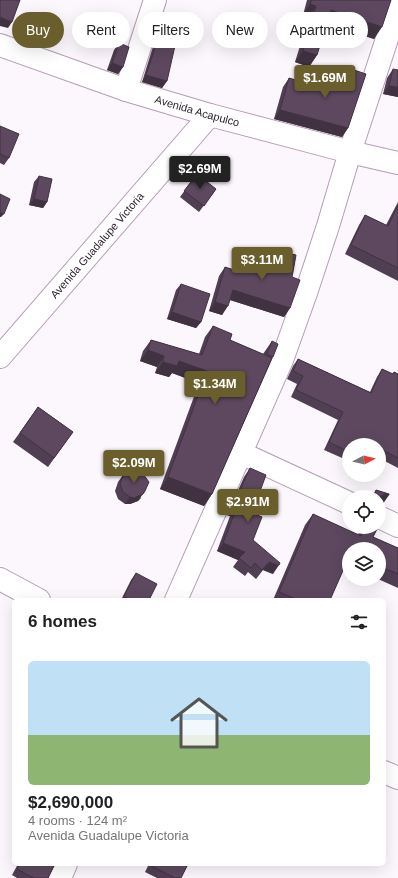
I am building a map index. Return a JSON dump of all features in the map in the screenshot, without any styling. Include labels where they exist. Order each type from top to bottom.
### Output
[{"type":"street","points":[[126,90],[156,0]]},
{"type":"street","points":[[177,598],[282,360],[328,226],[350,152],[398,5]]},
{"type":"street","name":"Avenida Acapulco","points":[[0,45],[126,90],[210,115],[350,152],[398,163]]},
{"type":"street","name":"Avenida Guadalupe Victoria","points":[[0,357],[210,115]]},
{"type":"street","points":[[241,453],[342,500]]},
{"type":"street","points":[[386,520],[398,526]]},
{"type":"street","points":[[0,579],[35,598]]},
{"type":"street","points":[[386,773],[398,778]]},
{"type":"street","points":[[60,878],[65,866]]},
{"type":"building","points":[[0,0],[20,0],[16,12],[12,12],[12,22],[0,17]]},
{"type":"building","points":[[312,0],[391,0],[382,27],[368,22],[368,12],[337,12],[331,10],[330,12],[314,12],[316,6],[310,4]]},
{"type":"building","points":[[117,48],[129,48],[123,67],[112,63]]},
{"type":"building","points":[[155,48],[174,48],[167,81],[146,75]]},
{"type":"building","points":[[304,48],[319,48],[317,55],[303,51]]},
{"type":"building","points":[[345,67],[366,74],[348,128],[280,110],[289,78],[308,84],[310,80],[338,90]]},
{"type":"building","points":[[393,69],[398,70],[398,87],[389,86]]},
{"type":"building","points":[[0,126],[19,134],[9,158],[0,154]]},
{"type":"building","points":[[197,174],[216,189],[204,206],[184,191]]},
{"type":"building","points":[[39,176],[52,179],[47,202],[34,199]]},
{"type":"building","points":[[0,194],[10,199],[4,214],[0,212]]},
{"type":"building","points":[[398,205],[398,268],[351,245],[365,215],[388,226]]},
{"type":"building","points":[[273,250],[296,255],[292,277],[300,280],[290,308],[233,290],[228,306],[215,302],[225,267],[240,272],[242,262],[266,270]]},
{"type":"building","points":[[181,284],[210,294],[201,322],[172,312]]},
{"type":"building","points":[[213,326],[232,334],[230,340],[272,358],[212,494],[168,477],[207,371],[179,361],[177,366],[163,362],[164,356],[148,350],[151,340],[202,355]]},
{"type":"building","points":[[272,341],[278,344],[273,357],[267,354]]},
{"type":"building","points":[[298,359],[371,393],[382,369],[393,374],[394,372],[398,374],[398,458],[386,452],[386,438],[342,438],[342,448],[329,442],[343,412],[296,390],[303,376],[293,371]]},
{"type":"building","points":[[38,407],[73,432],[54,458],[20,433]]},
{"type":"building","points":[[250,468],[266,475],[252,513],[262,517],[253,540],[280,563],[279,565],[269,562],[262,570],[255,563],[251,568],[239,558],[245,552],[223,543],[237,507],[233,506]]},
{"type":"building","points":[[135,470],[143,474],[149,482],[143,494],[134,498],[123,492],[120,484],[123,475],[126,472]]},
{"type":"building","points":[[313,514],[342,527],[342,534],[357,534],[361,536],[362,534],[374,534],[373,537],[384,542],[342,542],[342,573],[331,598],[293,598],[279,592]]},
{"type":"building","points":[[386,543],[398,548],[398,574],[386,569]]},
{"type":"building","points":[[136,573],[157,584],[150,598],[127,598],[124,596]]},
{"type":"building","points":[[18,866],[54,866],[48,878],[34,878],[17,869]]},
{"type":"building","points":[[152,866],[187,866],[181,878],[175,878]]}]
